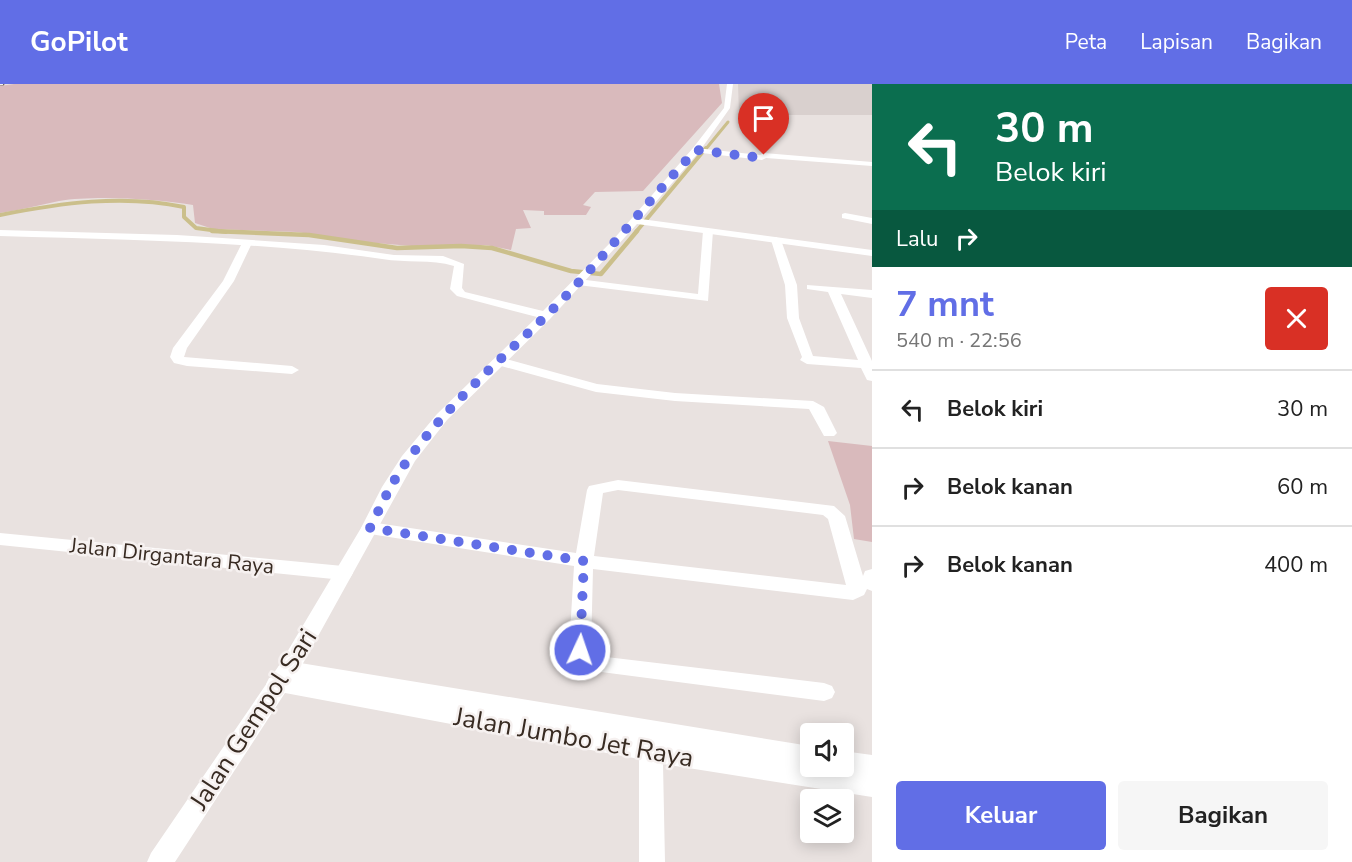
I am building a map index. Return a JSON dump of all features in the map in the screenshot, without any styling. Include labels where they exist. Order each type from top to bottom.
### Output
[{"type":"street","name":"Jalan Gempol Sari","points":[[160,862],[283,677],[408,459],[442,417],[546,316],[638,221],[667,181],[701,151],[727,108],[730,84]]},
{"type":"street","points":[[701,151],[762,158],[764,155],[836,159],[872,164]]},
{"type":"street","points":[[845,216],[872,221]]},
{"type":"street","points":[[638,221],[872,253]]},
{"type":"street","points":[[584,276],[704,298],[708,231]]},
{"type":"street","points":[[0,232],[177,238],[345,250],[394,258],[449,260],[459,266],[456,289],[461,294],[546,316]]},
{"type":"street","points":[[776,240],[790,285],[793,318],[807,357],[870,369]]},
{"type":"street","points":[[247,243],[228,281],[180,348],[177,357],[187,362],[292,370]]},
{"type":"street","points":[[811,287],[872,294]]},
{"type":"street","points":[[833,290],[870,369]]},
{"type":"street","points":[[499,361],[596,388],[675,397],[813,405],[819,410],[830,433]]},
{"type":"street","points":[[370,528],[584,561],[849,594],[857,590],[836,516],[828,510],[618,485],[596,490],[584,561],[580,650],[586,659],[594,664],[824,692]]},
{"type":"street","name":"Jalan Dirgantara Raya","points":[[0,538],[344,573]]},
{"type":"street","points":[[872,576],[872,584]]},
{"type":"street","name":"Jalan Jumbo Jet Raya","points":[[283,677],[650,742],[872,786]]},
{"type":"street","points":[[650,742],[652,862]]},
{"type":"street","name":"Jalan Jumbo Jet Raya","points":[[650,742],[800,756]]},
{"type":"street","points":[[854,764],[872,766]]},
{"type":"shaded area","points":[[14,84],[719,84],[722,103],[643,191],[595,192],[583,205],[591,207],[586,215],[544,215],[544,211],[523,210],[531,228],[516,229],[511,250],[486,245],[412,246],[363,242],[297,232],[213,229],[195,223],[193,205],[162,201],[74,199],[0,213],[0,86]]},
{"type":"shaded area","points":[[738,84],[872,84],[872,115],[739,115]]},
{"type":"shaded area","points":[[828,441],[872,446],[872,542],[854,539],[850,505]]},
{"type":"waterway","points":[[705,150],[728,122]]},
{"type":"waterway","points":[[636,232],[706,148]]},
{"type":"waterway","points":[[0,215],[69,204],[138,201],[184,207],[184,217],[196,228],[221,231]]},
{"type":"waterway","points":[[212,231],[221,231]]},
{"type":"waterway","points":[[221,231],[309,235],[397,248],[461,246],[492,248],[571,271],[601,274],[637,231]]},
{"type":"waterway","points":[[221,231],[226,232]]},
{"type":"route","points":[[580,650],[584,561],[370,528],[390,487],[408,459],[442,417],[528,334],[616,243],[696,150],[762,158],[764,155]]}]
